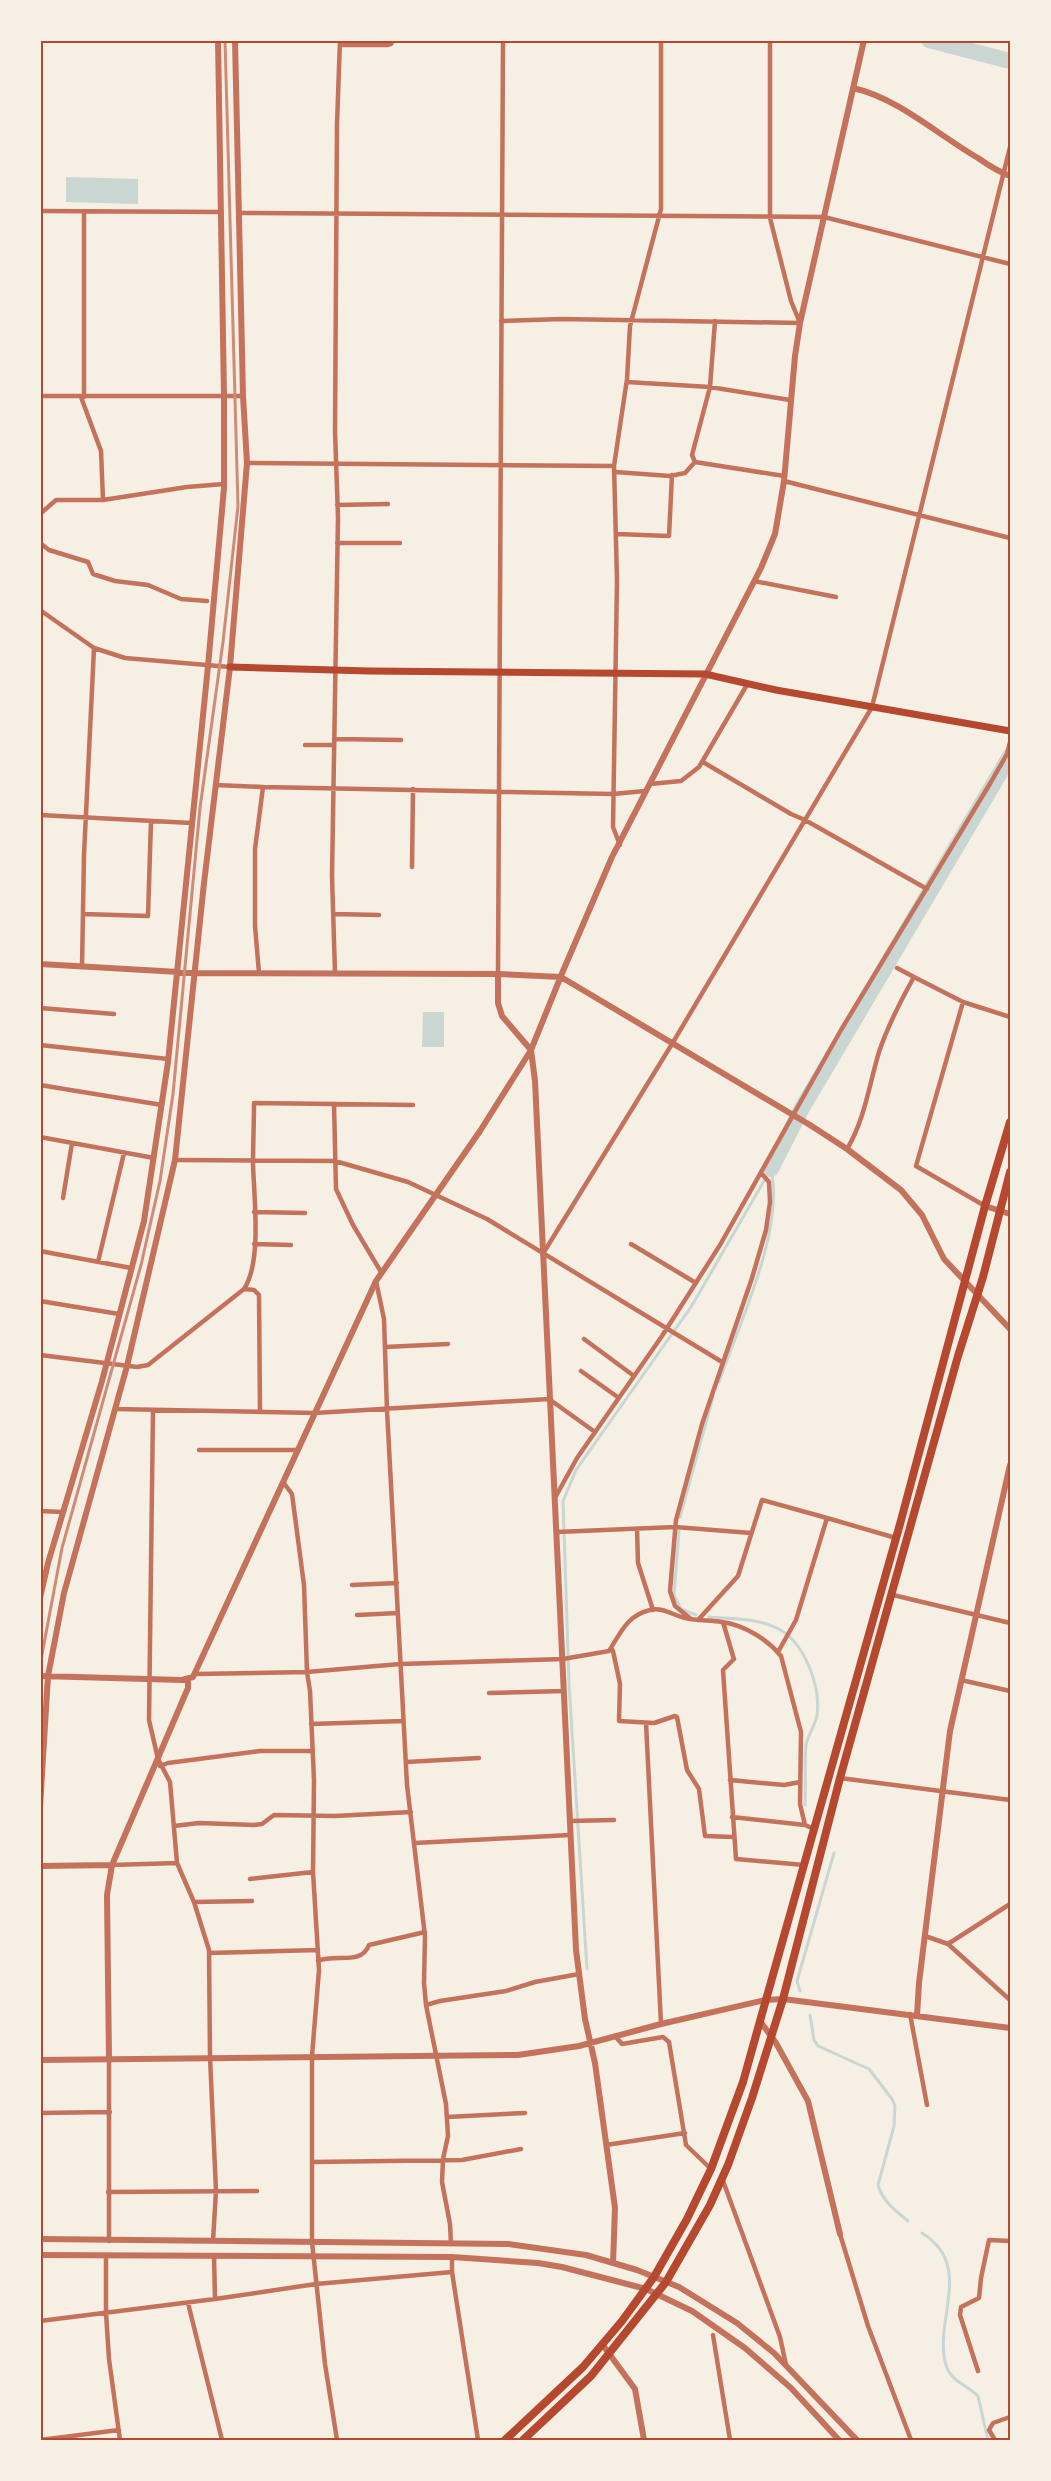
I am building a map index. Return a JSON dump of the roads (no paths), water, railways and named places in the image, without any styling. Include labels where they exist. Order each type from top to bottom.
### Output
[{"type":"highway","points":[[505,2440],[583,2367],[646,2289],[687,2219],[711,2169],[743,2082],[896,1538],[985,1206],[1011,1122]]},
{"type":"highway","points":[[523,2440],[591,2376],[657,2294],[710,2205],[722,2177],[752,2098],[783,1999],[840,1778],[1011,1172]]},
{"type":"main road","points":[[230,667],[500,673],[705,674],[872,707],[1011,731]]},
{"type":"street","points":[[40,1598],[144,1221],[162,1105],[178,972],[224,484],[218,40]]},
{"type":"street","points":[[40,1808],[44,1676],[64,1593],[127,1366],[175,1160],[215,785],[230,667],[247,463],[243,396],[236,40]]},
{"type":"street","points":[[335,973],[334,742],[338,505],[336,213],[340,43],[387,45],[393,40]]},
{"type":"street","points":[[503,40],[498,1003],[502,1016],[531,1050],[549,1399],[561,1532],[567,1658],[564,1691],[579,1974],[615,2208],[614,2262]]},
{"type":"street","points":[[620,845],[613,826],[616,673],[614,469],[627,382],[631,320],[661,209],[661,40]]},
{"type":"street","points":[[770,40],[770,218],[786,283],[800,324]]},
{"type":"street","points":[[44,1676],[188,1679],[195,1674],[376,1281],[480,1131],[531,1050],[561,977],[645,791],[754,581],[775,534],[784,478],[790,400],[800,324],[864,40]]},
{"type":"street","points":[[853,88],[870,91],[889,100],[946,140],[1007,175]]},
{"type":"street","points":[[543,1254],[672,1044],[872,707],[893,615],[921,515],[948,395],[1007,175],[1011,147]]},
{"type":"street","points":[[40,211],[221,212]]},
{"type":"street","points":[[84,211],[83,397],[101,453],[103,500]]},
{"type":"street","points":[[240,213],[824,217],[1011,264]]},
{"type":"street","points":[[501,321],[631,320],[800,324]]},
{"type":"street","points":[[695,462],[692,455],[710,387],[715,321]]},
{"type":"street","points":[[627,382],[710,387],[790,400]]},
{"type":"street","points":[[40,396],[243,396]]},
{"type":"street","points":[[247,463],[614,469],[672,475],[685,473],[695,462]]},
{"type":"street","points":[[695,462],[784,478],[1011,538]]},
{"type":"street","points":[[616,534],[669,536],[672,475]]},
{"type":"street","points":[[40,514],[56,500],[119,499],[187,486],[224,484]]},
{"type":"street","points":[[338,505],[388,504]]},
{"type":"street","points":[[40,543],[49,550],[88,562],[93,574],[115,581],[148,585],[181,599],[207,601]]},
{"type":"street","points":[[337,543],[400,543]]},
{"type":"street","points":[[754,581],[836,597]]},
{"type":"street","points":[[40,610],[94,648],[125,658],[230,667]]},
{"type":"street","points":[[82,967],[94,648]]},
{"type":"street","points":[[650,784],[681,780],[703,762],[748,683]]},
{"type":"street","points":[[305,745],[401,740]]},
{"type":"street","points":[[556,1496],[595,1432],[670,1328],[763,1174],[793,1115],[996,773],[1011,742]]},
{"type":"street","points":[[703,762],[791,814],[927,889]]},
{"type":"street","points":[[215,785],[613,794],[645,791]]},
{"type":"street","points":[[259,973],[255,926],[255,849],[263,787]]},
{"type":"street","points":[[412,867],[413,789]]},
{"type":"street","points":[[40,815],[191,823]]},
{"type":"street","points":[[83,914],[148,916],[151,821]]},
{"type":"street","points":[[333,914],[379,915]]},
{"type":"street","points":[[40,964],[196,973],[498,974],[561,977],[803,1121],[847,1149],[901,1190],[922,1215],[944,1259],[1011,1329]]},
{"type":"street","points":[[897,968],[963,1002],[1011,1017]]},
{"type":"street","points":[[847,1149],[858,1131],[879,1053],[893,1013],[914,977]]},
{"type":"street","points":[[963,1002],[916,1167],[985,1206],[1011,1214]]},
{"type":"street","points":[[40,1008],[75,1013],[114,1014]]},
{"type":"street","points":[[40,1046],[168,1059]]},
{"type":"street","points":[[40,1085],[162,1105]]},
{"type":"street","points":[[40,1355],[137,1367],[148,1365],[244,1290],[250,1281],[254,1244],[254,1103],[413,1105]]},
{"type":"street","points":[[334,1104],[336,1189],[353,1225],[381,1272]]},
{"type":"street","points":[[40,1137],[154,1158]]},
{"type":"street","points":[[63,1198],[72,1143]]},
{"type":"street","points":[[98,1262],[124,1153]]},
{"type":"street","points":[[175,1160],[335,1161],[408,1182],[487,1219],[670,1328],[722,1362]]},
{"type":"street","points":[[695,1620],[675,1606],[670,1591],[675,1527],[702,1424],[766,1230],[770,1202],[769,1182],[763,1174]]},
{"type":"street","points":[[254,1212],[304,1213]]},
{"type":"street","points":[[254,1244],[291,1245]]},
{"type":"street","points":[[631,1244],[696,1283]]},
{"type":"street","points":[[40,1251],[131,1268]]},
{"type":"street","points":[[376,1281],[384,1319],[386,1347],[387,1410],[406,1762],[425,1932],[426,2005],[447,2117],[448,2136],[443,2159],[442,2182],[450,2224],[451,2245]]},
{"type":"street","points":[[244,1290],[254,1290],[259,1295],[260,1412]]},
{"type":"street","points":[[40,1301],[119,1314]]},
{"type":"street","points":[[584,1339],[634,1377]]},
{"type":"street","points":[[386,1347],[448,1344]]},
{"type":"street","points":[[581,1371],[619,1398]]},
{"type":"street","points":[[115,1410],[315,1413],[549,1399],[595,1432]]},
{"type":"street","points":[[153,1410],[149,1720],[159,1763],[170,1782],[177,1863],[194,1902],[209,1953],[210,2057],[216,2191],[213,2241]]},
{"type":"street","points":[[199,1450],[298,1450]]},
{"type":"street","points":[[917,2015],[941,1790],[950,1731],[1011,1465]]},
{"type":"street","points":[[283,1482],[292,1494],[302,1563],[313,1751],[313,1872],[318,1961],[312,2056],[312,2242],[325,2364],[337,2440]]},
{"type":"street","points":[[695,1620],[738,1576],[762,1500],[896,1538]]},
{"type":"street","points":[[40,1511],[62,1512]]},
{"type":"street","points":[[778,1652],[789,1637],[796,1620],[828,1518]]},
{"type":"street","points":[[561,1532],[675,1527],[751,1533]]},
{"type":"street","points":[[638,1529],[638,1563],[653,1610]]},
{"type":"street","points":[[352,1585],[397,1583]]},
{"type":"street","points":[[893,1595],[1011,1623]]},
{"type":"street","points":[[195,1674],[307,1672],[400,1664],[567,1658],[604,1653],[611,1648],[615,1637],[628,1622],[639,1614],[661,1609],[695,1620],[723,1622],[744,1627],[778,1652],[785,1669],[801,1732],[800,1804],[805,1825]]},
{"type":"street","points":[[357,1615],[398,1613]]},
{"type":"street","points":[[723,1622],[734,1656],[723,1670],[736,1859],[804,1865]]},
{"type":"street","points":[[611,1648],[614,1651],[620,1684],[619,1721],[646,1723],[677,1717],[687,1770],[699,1789],[705,1836],[733,1837]]},
{"type":"street","points":[[109,2241],[107,1895],[112,1865],[159,1763],[189,1688],[188,1679]]},
{"type":"street","points":[[961,1680],[1011,1691]]},
{"type":"street","points":[[489,1693],[564,1691]]},
{"type":"street","points":[[311,1724],[403,1721]]},
{"type":"street","points":[[646,1723],[661,2024]]},
{"type":"street","points":[[159,1763],[260,1752],[313,1751]]},
{"type":"street","points":[[406,1762],[479,1758]]},
{"type":"street","points":[[840,1778],[941,1790],[1010,1800],[1011,1802]]},
{"type":"street","points":[[730,1780],[784,1785],[800,1782]]},
{"type":"street","points":[[174,1826],[199,1823],[254,1826],[262,1824],[274,1815],[335,1816],[411,1812]]},
{"type":"street","points":[[732,1817],[805,1825],[814,1829]]},
{"type":"street","points":[[572,1821],[614,1820]]},
{"type":"street","points":[[415,1843],[570,1835]]},
{"type":"street","points":[[40,1866],[177,1863]]},
{"type":"street","points":[[250,1879],[313,1872]]},
{"type":"street","points":[[194,1902],[252,1901]]},
{"type":"street","points":[[948,1944],[1011,1904]]},
{"type":"street","points":[[318,1961],[326,1958],[356,1958],[363,1955],[369,1945],[425,1932]]},
{"type":"street","points":[[925,1936],[948,1944],[1011,2000]]},
{"type":"street","points":[[209,1953],[318,1950]]},
{"type":"street","points":[[426,2005],[500,1992],[535,1982],[579,1974]]},
{"type":"street","points":[[40,2060],[518,2055],[572,2048],[661,2024],[765,2000],[783,1999],[1011,2028]]},
{"type":"street","points":[[909,2014],[927,2105]]},
{"type":"street","points":[[760,2021],[771,2034],[808,2101],[840,2234],[868,2326],[911,2440]]},
{"type":"street","points":[[615,2036],[622,2044],[663,2037],[669,2042],[687,2145],[711,2169]]},
{"type":"street","points":[[40,2113],[110,2112]]},
{"type":"street","points":[[447,2117],[525,2113]]},
{"type":"street","points":[[606,2145],[684,2133]]},
{"type":"street","points":[[312,2162],[471,2159],[521,2149]]},
{"type":"street","points":[[722,2177],[776,2326],[786,2365]]},
{"type":"street","points":[[108,2192],[257,2190]]},
{"type":"street","points":[[40,2240],[508,2244],[586,2255],[614,2262],[666,2282],[706,2303],[737,2323],[786,2365],[857,2440]]},
{"type":"street","points":[[978,2370],[960,2315],[961,2307],[979,2298],[989,2240],[1011,2241]]},
{"type":"street","points":[[40,2255],[452,2257],[538,2263],[583,2272],[646,2289],[692,2311],[745,2348],[791,2388],[839,2440]]},
{"type":"street","points":[[214,2255],[216,2299]]},
{"type":"street","points":[[106,2256],[109,2359],[120,2440]]},
{"type":"street","points":[[452,2257],[452,2271],[478,2440]]},
{"type":"street","points":[[40,2321],[188,2303],[316,2284],[452,2271]]},
{"type":"street","points":[[188,2303],[222,2440]]},
{"type":"street","points":[[713,2335],[730,2440]]},
{"type":"street","points":[[602,2344],[635,2389],[644,2440]]},
{"type":"street","points":[[994,2440],[989,2430],[993,2423],[1011,2417]]},
{"type":"street","points":[[40,2440],[119,2430]]},
{"type":"waterway","points":[[929,40],[1010,61]]},
{"type":"waterway","points":[[771,1169],[802,1108],[1010,756]]},
{"type":"waterway","points":[[719,1382],[748,1305],[766,1247],[772,1219],[774,1193],[771,1169]]},
{"type":"waterway","points":[[587,1969],[569,1684],[563,1501],[576,1470],[691,1307],[771,1169]]},
{"type":"waterway","points":[[680,1517],[713,1397]]},
{"type":"waterway","points":[[679,1531],[674,1595],[681,1609],[696,1615]]},
{"type":"waterway","points":[[709,1617],[761,1622],[777,1628],[787,1634],[803,1654],[813,1678],[818,1703],[816,1719],[806,1745],[805,1805]]},
{"type":"waterway","points":[[800,1991],[797,1981],[834,1853]]},
{"type":"waterway","points":[[810,2015],[814,2040],[818,2046],[869,2069],[892,2099],[895,2106],[894,2126],[878,2185],[887,2201],[908,2221]]},
{"type":"waterway","points":[[922,2233],[938,2246],[946,2262],[949,2278],[944,2333],[947,2368],[956,2380],[978,2396],[988,2440]]},
{"type":"railway","points":[[40,1665],[62,1548],[141,1265],[160,1181],[173,1094],[200,808],[223,642],[238,506],[225,40]]}]
